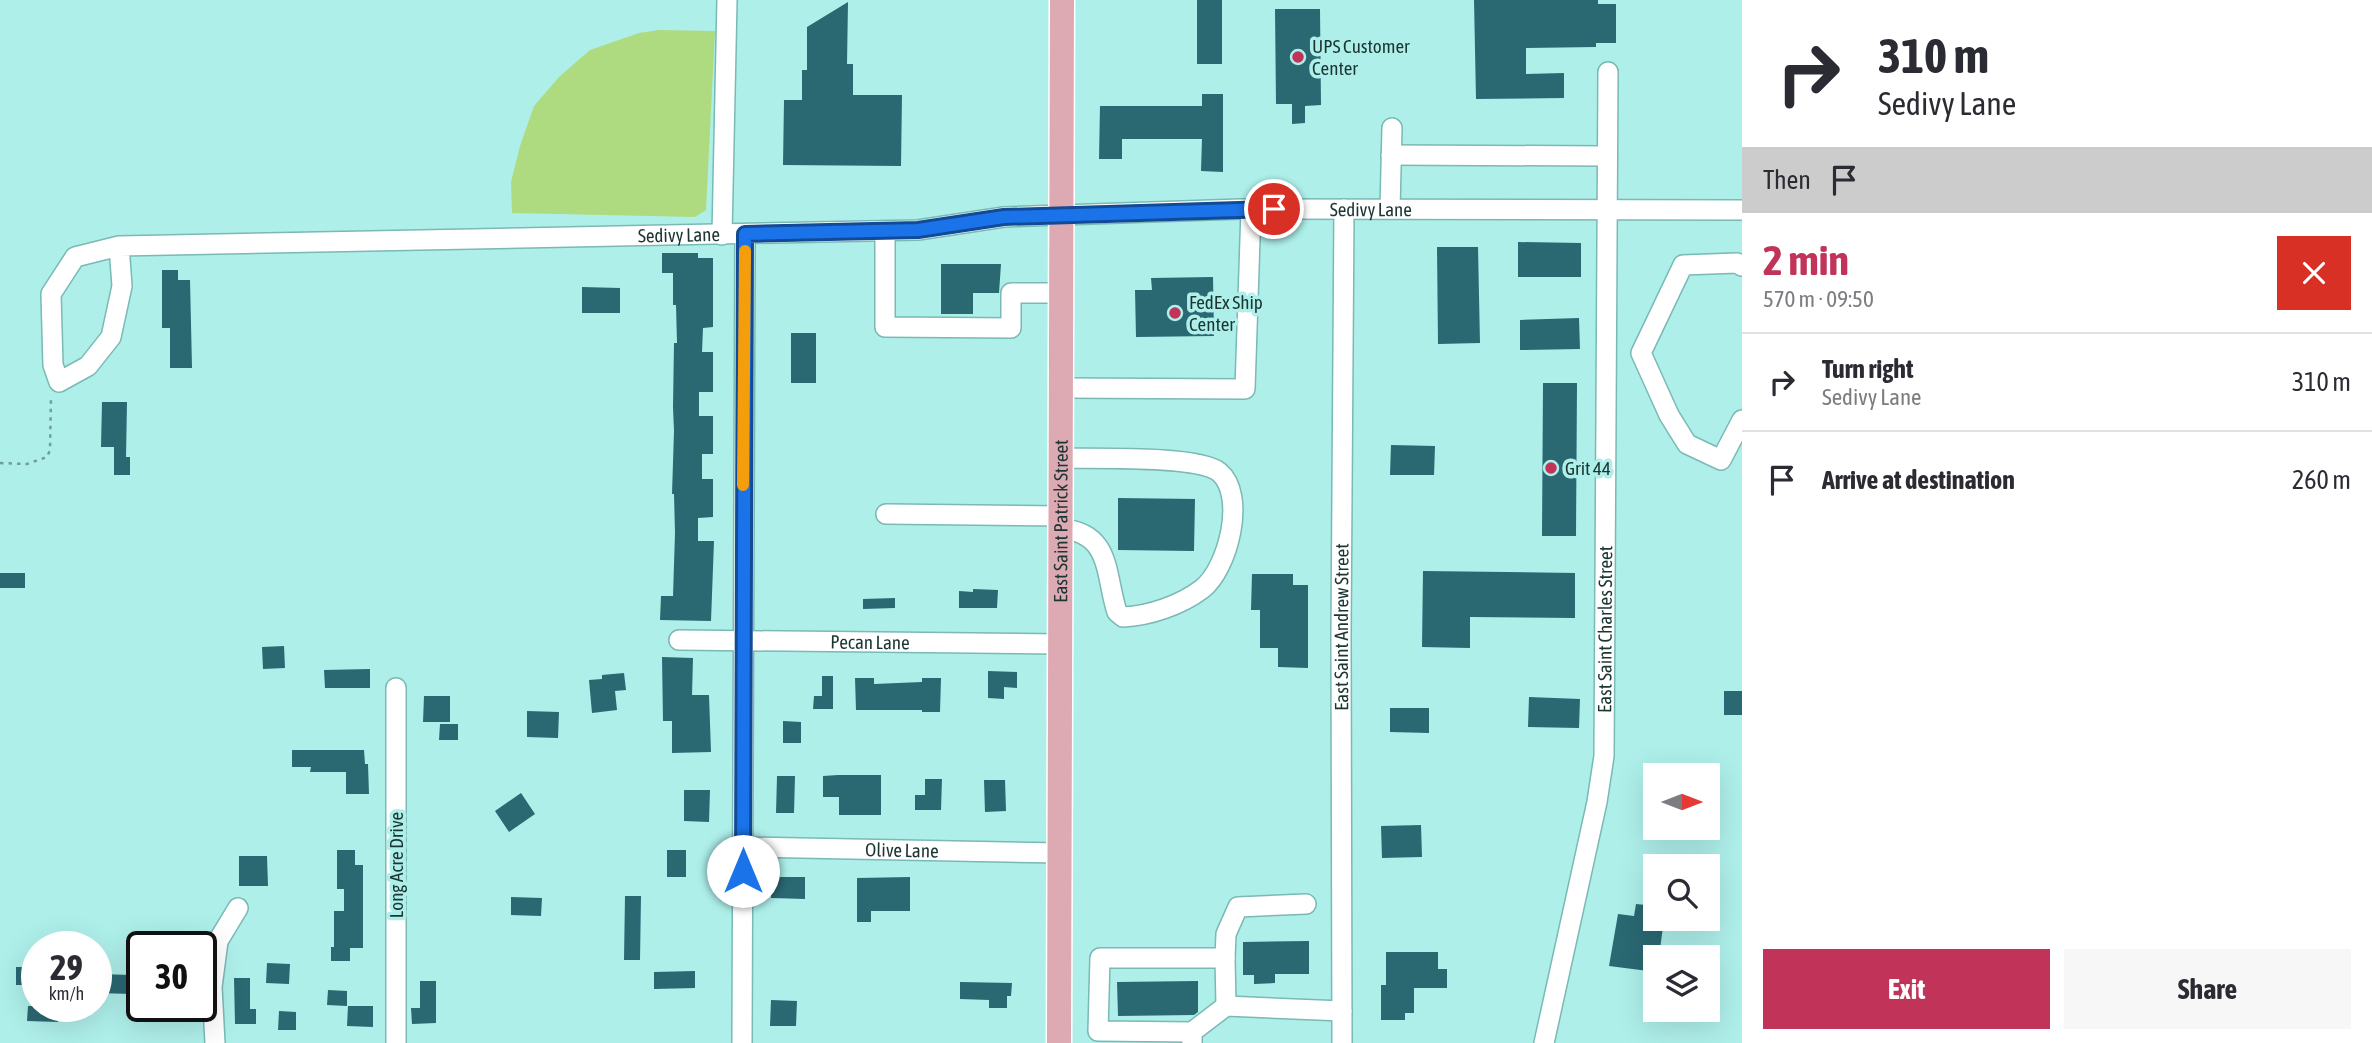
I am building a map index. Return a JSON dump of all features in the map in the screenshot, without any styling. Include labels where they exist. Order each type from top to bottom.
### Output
[{"type":"main road","name":"East Saint Patrick Street","points":[[1059,1043],[1062,0]]},
{"type":"street","points":[[722,234],[727,0]]},
{"type":"street","name":"East Saint Charles Street","points":[[1544,1043],[1597,802],[1604,756],[1605,210],[1608,72]]},
{"type":"street","points":[[1390,209],[1392,128]]},
{"type":"street","points":[[1391,155],[1606,156]]},
{"type":"street","points":[[1061,388],[1245,389],[1251,209]]},
{"type":"street","name":"Sedivy Lane","points":[[59,382],[53,365],[51,295],[75,257],[119,246],[918,230],[1004,217],[1251,209],[1742,210]]},
{"type":"street","name":"East Saint Andrew Street","points":[[1342,1043],[1344,209]]},
{"type":"street","points":[[885,231],[885,327],[1011,328],[1011,293],[1061,293]]},
{"type":"street","points":[[743,1043],[745,234]]},
{"type":"street","points":[[59,382],[88,366],[111,337],[122,286],[119,246]]},
{"type":"street","points":[[1742,266],[1737,263],[1683,265],[1641,353],[1669,415],[1687,444],[1721,460],[1742,419]]},
{"type":"street","points":[[886,514],[1061,523],[1080,531],[1104,556],[1117,612],[1123,617],[1171,606],[1202,589],[1215,575],[1226,552],[1232,527],[1233,506],[1228,485],[1221,473],[1209,466],[1187,462],[1061,458]]},
{"type":"street","name":"Pecan Lane","points":[[679,640],[1060,644]]},
{"type":"street","name":"Long Acre Drive","points":[[396,688],[396,1043]]},
{"type":"street","name":"Olive Lane","points":[[743,847],[1060,853]]},
{"type":"street","points":[[1226,1006],[1226,934],[1238,907],[1306,904]]},
{"type":"street","points":[[215,1043],[212,987],[218,941],[238,908]]},
{"type":"street","points":[[1225,958],[1100,958],[1098,1031],[1192,1038],[1226,1006],[1342,1011]]},
{"type":"path","points":[[0,463],[27,464],[47,457],[50,450],[50,398],[59,382]]},
{"type":"green space","points":[[659,30],[715,31],[706,210],[695,217],[512,213],[511,182],[534,106],[559,77],[590,50],[639,33]]},
{"type":"building","points":[[1197,0],[1222,0],[1222,64],[1197,64]]},
{"type":"building","points":[[1474,0],[1598,0],[1598,4],[1616,4],[1616,43],[1596,43],[1596,47],[1526,48],[1526,74],[1564,73],[1564,98],[1476,99]]},
{"type":"building","points":[[848,2],[847,64],[853,64],[853,95],[902,95],[901,166],[783,165],[784,100],[802,100],[802,70],[807,70],[807,27]]},
{"type":"building","name":"UPS Customer Center","points":[[1275,9],[1320,9],[1321,105],[1305,106],[1305,123],[1292,124],[1292,104],[1276,104]]},
{"type":"building","points":[[1202,94],[1223,94],[1223,172],[1201,171],[1202,139],[1122,139],[1122,159],[1099,159],[1100,106],[1202,106]]},
{"type":"building","points":[[1518,242],[1581,243],[1581,277],[1518,277]]},
{"type":"building","points":[[1437,247],[1478,247],[1480,343],[1438,344]]},
{"type":"building","points":[[662,253],[698,253],[698,258],[713,258],[713,327],[703,328],[702,352],[713,352],[713,392],[699,392],[699,416],[713,416],[713,454],[702,454],[702,479],[713,479],[713,517],[698,518],[698,541],[714,541],[711,621],[660,620],[661,596],[673,596],[674,343],[677,343],[673,273],[662,273]]},
{"type":"building","points":[[941,264],[1001,264],[999,293],[973,293],[973,314],[941,314]]},
{"type":"building","points":[[162,270],[178,270],[178,280],[190,280],[192,368],[170,368],[170,328],[162,328]]},
{"type":"building","name":"FedEx Ship Center","points":[[1213,277],[1214,336],[1136,337],[1135,290],[1152,290],[1151,278]]},
{"type":"building","points":[[582,287],[620,288],[620,313],[582,313]]},
{"type":"building","points":[[1579,318],[1580,349],[1520,350],[1520,320]]},
{"type":"building","points":[[791,333],[816,333],[816,383],[791,383]]},
{"type":"building","points":[[1543,383],[1577,383],[1576,536],[1542,536]]},
{"type":"building","points":[[102,402],[127,402],[126,457],[130,457],[130,475],[114,475],[114,447],[101,447]]},
{"type":"building","points":[[1391,445],[1435,446],[1434,475],[1390,475]]},
{"type":"building","points":[[1118,498],[1195,499],[1194,551],[1118,550]]},
{"type":"building","points":[[1423,571],[1575,573],[1575,618],[1470,617],[1470,648],[1422,647]]},
{"type":"building","points":[[0,573],[25,573],[25,588],[0,588]]},
{"type":"building","points":[[1252,574],[1293,574],[1293,585],[1308,585],[1308,668],[1278,667],[1278,648],[1260,648],[1260,610],[1251,610]]},
{"type":"building","points":[[973,589],[998,590],[997,608],[959,608],[959,591],[973,592]]},
{"type":"building","points":[[895,598],[895,608],[863,609],[863,599]]},
{"type":"building","points":[[284,646],[285,668],[263,669],[262,647]]},
{"type":"building","points":[[662,657],[693,658],[692,695],[709,695],[711,752],[672,753],[672,721],[663,721]]},
{"type":"building","points":[[370,669],[370,688],[325,688],[324,670]]},
{"type":"building","points":[[988,671],[1017,672],[1017,688],[1004,687],[1004,699],[988,698]]},
{"type":"building","points":[[624,673],[626,690],[615,691],[617,710],[592,713],[589,680],[602,679],[602,675]]},
{"type":"building","points":[[822,676],[833,676],[833,709],[813,709],[814,696],[822,696]]},
{"type":"building","points":[[855,678],[874,678],[874,684],[922,682],[922,678],[941,678],[940,712],[856,710]]},
{"type":"building","points":[[1724,691],[1742,691],[1742,715],[1724,715]]},
{"type":"building","points":[[424,696],[450,696],[450,722],[423,722]]},
{"type":"building","points":[[1529,697],[1580,699],[1579,728],[1528,727]]},
{"type":"building","points":[[1390,708],[1429,708],[1429,733],[1390,732]]},
{"type":"building","points":[[527,711],[559,712],[558,738],[527,737]]},
{"type":"building","points":[[783,721],[801,722],[801,743],[783,743]]},
{"type":"building","points":[[440,724],[458,724],[458,740],[439,740]]},
{"type":"building","points":[[292,750],[364,750],[365,764],[368,764],[369,794],[346,794],[346,772],[310,772],[311,767],[292,767]]},
{"type":"building","points":[[881,775],[881,815],[839,815],[839,797],[823,797],[823,776]]},
{"type":"building","points":[[777,776],[795,776],[794,813],[776,813]]},
{"type":"building","points":[[925,779],[942,779],[941,810],[915,810],[915,795],[925,795]]},
{"type":"building","points":[[984,780],[1005,780],[1006,811],[985,812]]},
{"type":"building","points":[[684,790],[710,790],[709,822],[684,821]]},
{"type":"building","points":[[521,793],[535,814],[509,832],[495,811]]},
{"type":"building","points":[[1421,825],[1422,857],[1382,858],[1381,826]]},
{"type":"building","points":[[337,850],[355,850],[355,865],[363,865],[363,948],[350,948],[350,961],[331,961],[331,947],[334,947],[334,911],[344,911],[344,889],[337,889]]},
{"type":"building","points":[[667,850],[686,850],[686,877],[667,877]]},
{"type":"building","points":[[239,856],[267,856],[268,886],[239,886]]},
{"type":"building","points":[[772,877],[805,877],[805,899],[771,898]]},
{"type":"building","points":[[910,877],[910,911],[871,911],[871,922],[857,922],[857,878]]},
{"type":"building","points":[[625,896],[641,896],[640,960],[624,960]]},
{"type":"building","points":[[511,897],[542,898],[541,916],[511,915]]},
{"type":"building","points":[[1636,904],[1643,905],[1643,931],[1662,931],[1661,945],[1643,945],[1643,970],[1609,966],[1618,914],[1634,916]]},
{"type":"building","points":[[1309,941],[1309,974],[1275,974],[1275,983],[1254,984],[1254,975],[1243,975],[1243,942]]},
{"type":"building","points":[[1386,952],[1438,952],[1438,969],[1447,969],[1447,988],[1414,988],[1414,1013],[1405,1013],[1405,1020],[1381,1020],[1381,985],[1386,985]]},
{"type":"building","points":[[267,963],[290,964],[289,984],[266,983]]},
{"type":"building","points":[[16,967],[21,967],[21,985],[16,985]]},
{"type":"building","points":[[695,971],[695,988],[654,989],[654,972]]},
{"type":"building","points":[[112,974],[126,975],[126,994],[112,993]]},
{"type":"building","points":[[234,978],[250,978],[250,1009],[256,1009],[256,1024],[235,1024]]},
{"type":"building","points":[[420,981],[436,981],[436,1023],[412,1024],[411,1008],[420,1008]]},
{"type":"building","points":[[1198,981],[1198,1012],[1194,1015],[1118,1016],[1117,982]]},
{"type":"building","points":[[960,982],[1012,983],[1011,996],[1007,996],[1007,1008],[989,1008],[989,1000],[960,999]]},
{"type":"building","points":[[328,990],[347,991],[347,1006],[327,1005]]},
{"type":"building","points":[[771,1000],[797,1001],[796,1026],[770,1026]]},
{"type":"building","points":[[348,1006],[373,1006],[373,1027],[347,1026]]},
{"type":"building","points":[[279,1011],[296,1012],[296,1030],[278,1030]]},
{"type":"slow traffic","points":[[743,485],[745,251]]},
{"type":"place","name":"UPS Customer Center","points":[[1298,57]]},
{"type":"place","name":"FedEx Ship Center","points":[[1175,313]]},
{"type":"place","name":"Grit 44","points":[[1551,468]]},
{"type":"route","points":[[743,871],[745,234],[918,230],[1004,217],[1274,209]]}]
